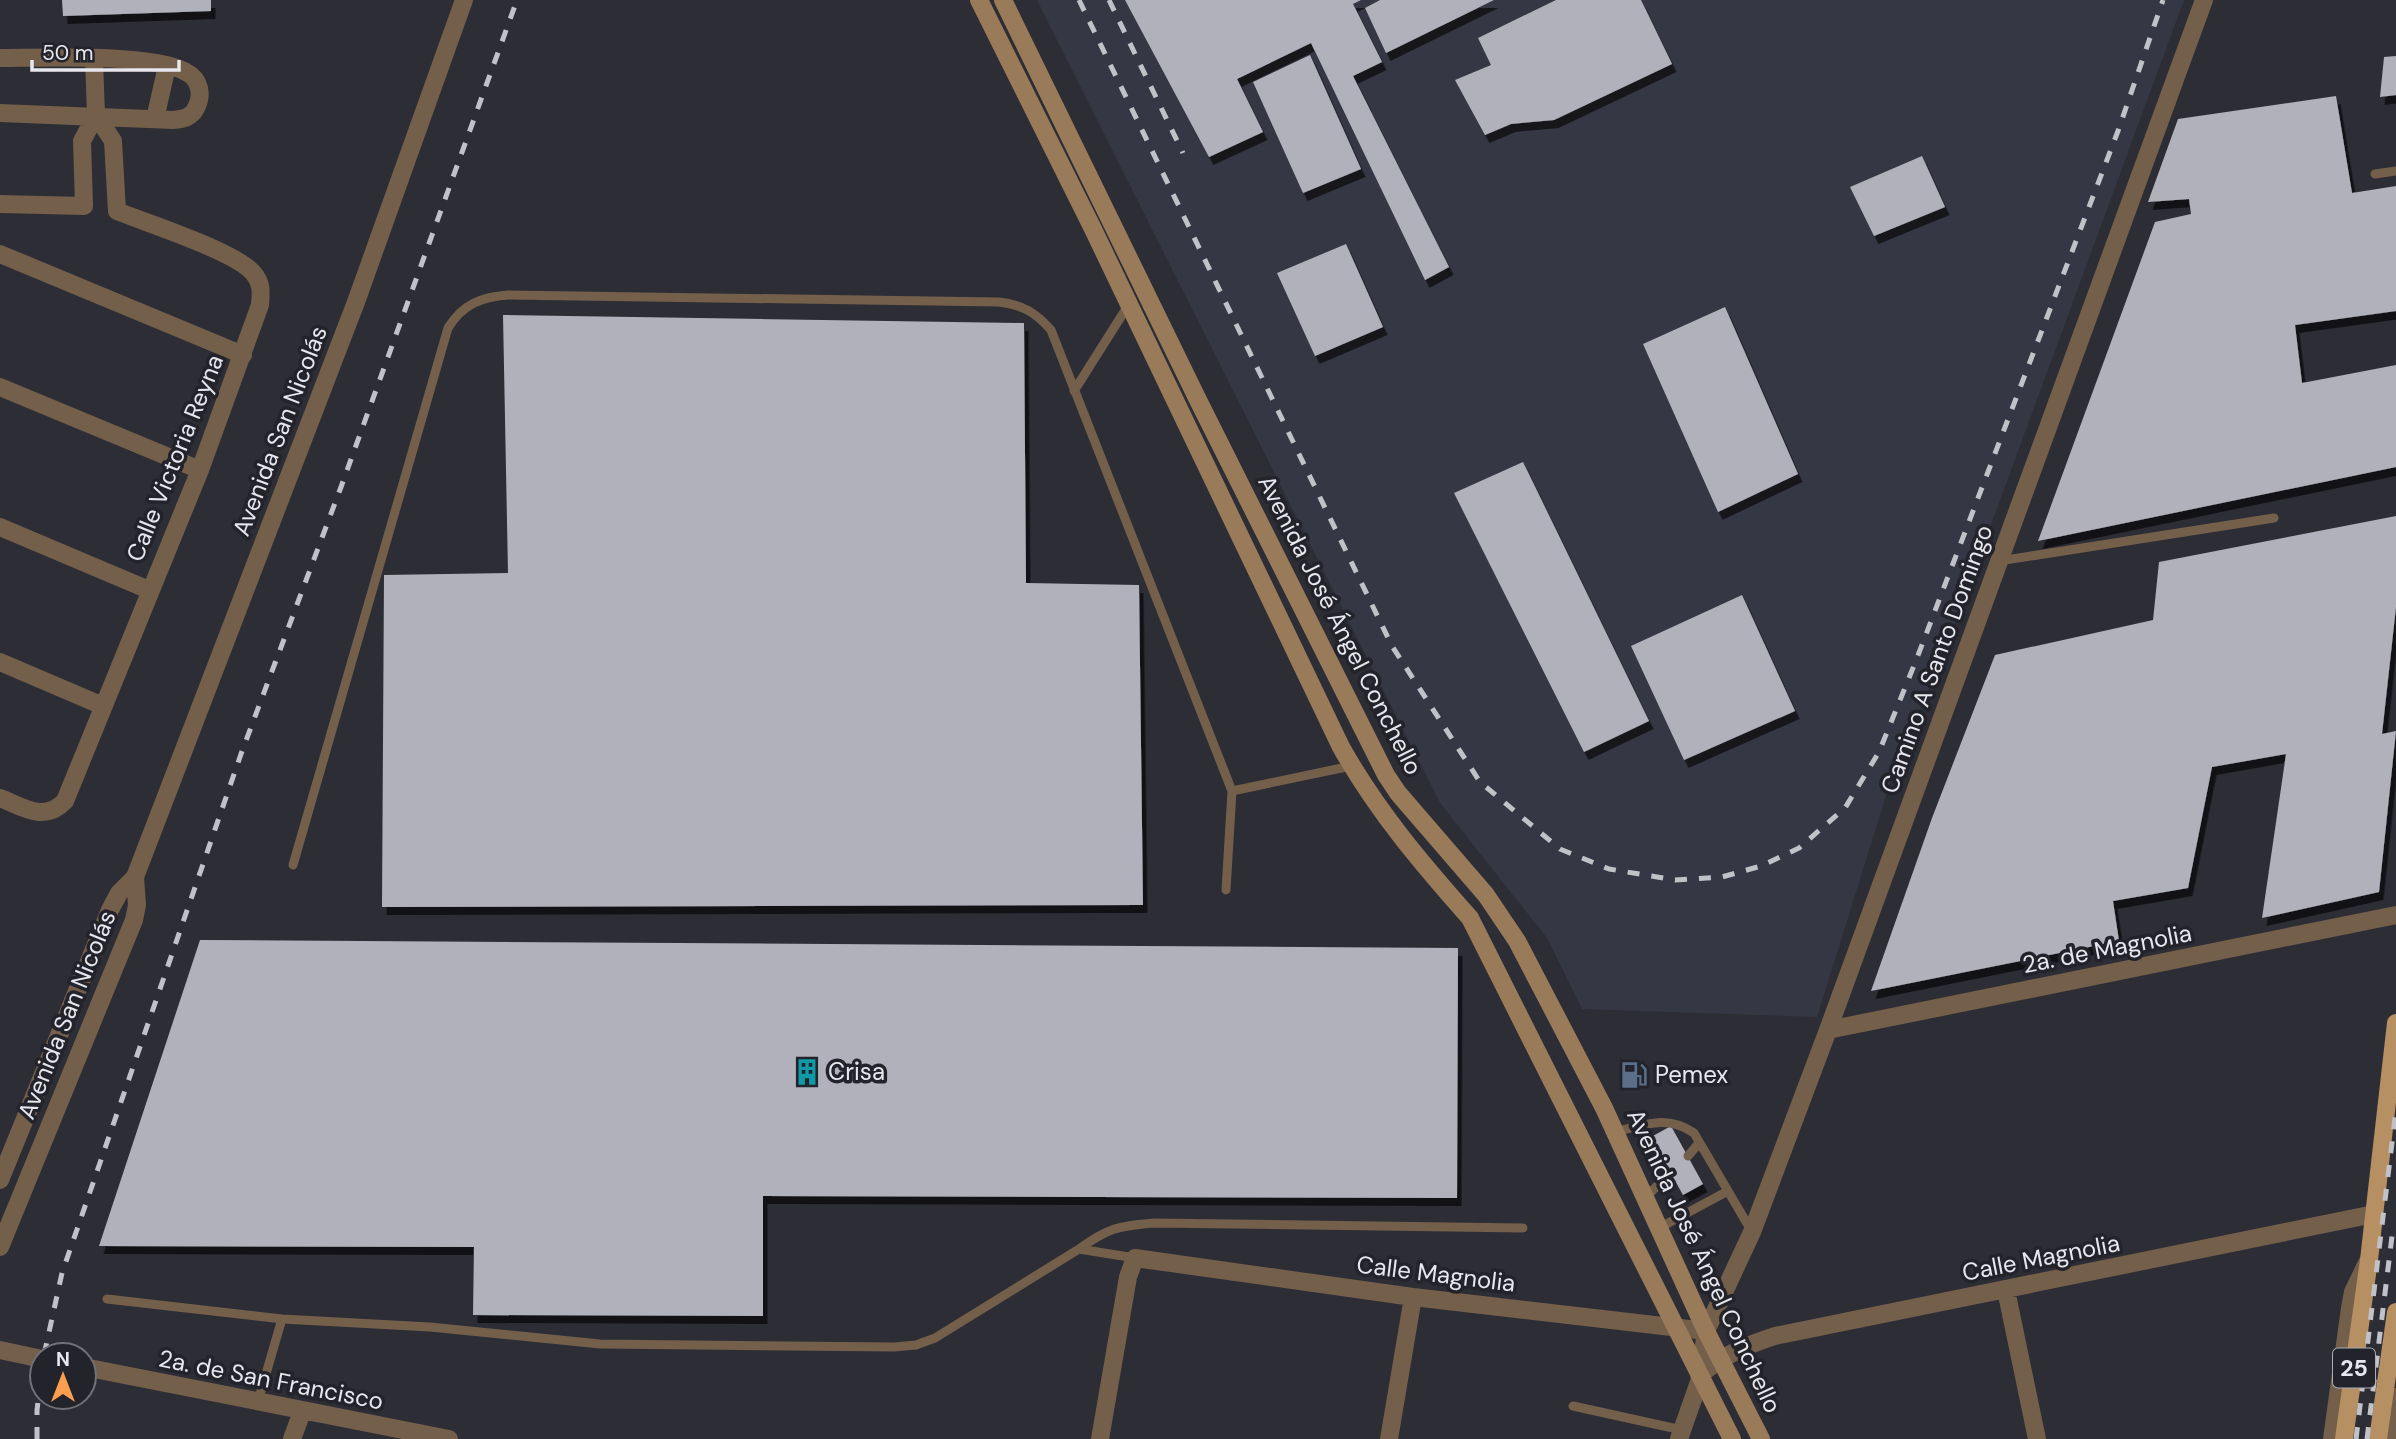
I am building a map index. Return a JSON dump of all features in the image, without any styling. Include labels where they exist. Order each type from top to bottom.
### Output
[{"type":"main road","name":"Avenida José Ángel Conchello","points":[[979,0],[1129,304],[1351,766],[1410,850],[1470,918],[1732,1439]]},
{"type":"main road","name":"Avenida José Ángel Conchello","points":[[1003,0],[1198,400],[1386,775],[1398,793],[1505,920],[1615,1132],[1706,1331],[1761,1439]]},
{"type":"main road","name":"25","points":[[2344,1439],[2364,1296],[2396,1023]]},
{"type":"main road","name":"25","points":[[2378,1439],[2396,1312]]},
{"type":"street","name":"Avenida San Nicolás","points":[[0,1180],[110,910],[119,893],[135,877],[356,302],[464,0]]},
{"type":"street","name":"Camino A Santo Domingo","points":[[1680,1434],[1700,1375],[1706,1331],[1752,1231],[1828,1030],[2204,0]]},
{"type":"street","points":[[0,58],[94,59],[167,66],[187,72],[195,79],[200,97],[192,114],[184,119],[0,113]]},
{"type":"street","points":[[0,204],[84,206],[82,141],[96,116],[94,59]]},
{"type":"street","points":[[155,119],[167,66]]},
{"type":"street","name":"Calle Victoria Reyna","points":[[0,798],[34,812],[46,813],[57,809],[65,801],[200,470],[260,305],[260,284],[255,274],[237,259],[117,211],[113,141],[96,116]]},
{"type":"street","points":[[0,254],[243,355]]},
{"type":"street","points":[[0,387],[200,470]]},
{"type":"street","points":[[0,527],[149,590]]},
{"type":"street","points":[[0,663],[103,706]]},
{"type":"street","name":"Avenida San Nicolás","points":[[0,1247],[134,920],[137,905],[135,877]]},
{"type":"street","name":"2a. de Magnolia","points":[[1828,1030],[2396,915]]},
{"type":"street","points":[[31,1104],[54,1115]]},
{"type":"street","name":"Calle Magnolia","points":[[1700,1375],[1720,1359],[1745,1346],[1775,1336],[2374,1214]]},
{"type":"street","points":[[1100,1439],[1128,1278],[1135,1258]]},
{"type":"street","name":"Calle Magnolia","points":[[1135,1258],[1413,1297],[1706,1331]]},
{"type":"street","name":"25","points":[[2332,1439],[2353,1293],[2368,1260]]},
{"type":"street","points":[[2006,1290],[2037,1439]]},
{"type":"street","points":[[1389,1439],[1413,1297]]},
{"type":"street","points":[[0,1350],[28,1356]]},
{"type":"street","name":"2a. de San Francisco","points":[[98,1370],[449,1439]]},
{"type":"street","name":"25","points":[[2391,1439],[2396,1397]]},
{"type":"street","points":[[292,1439],[302,1412]]},
{"type":"lane","points":[[2375,174],[2396,171]]},
{"type":"lane","points":[[293,865],[448,328],[456,315],[472,302],[508,295],[999,302],[1021,305],[1038,316],[1051,330],[1232,791],[1226,890]]},
{"type":"lane","points":[[1074,391],[1129,304]]},
{"type":"lane","points":[[1999,561],[2274,517]]},
{"type":"lane","points":[[1232,791],[1351,766]]},
{"type":"lane","points":[[1615,1132],[1656,1122],[1683,1125],[1694,1133],[1752,1231]]},
{"type":"lane","points":[[1688,1156],[1699,1143]]},
{"type":"lane","points":[[1646,1198],[1671,1172]]},
{"type":"lane","points":[[1659,1228],[1728,1191]]},
{"type":"lane","points":[[107,1299],[282,1318],[430,1327],[600,1344],[894,1347],[916,1345],[935,1338],[1079,1250],[1102,1233],[1120,1226],[1154,1223],[1523,1228]]},
{"type":"lane","points":[[1079,1250],[1135,1258]]},
{"type":"lane","points":[[257,1403],[282,1318]]},
{"type":"lane","points":[[1573,1406],[1680,1434]]},
{"type":"shaded area","points":[[1037,0],[2184,0],[1946,647],[1891,780],[1817,1017],[1582,1009],[1547,938],[1440,803]]},
{"type":"building","points":[[62,0],[211,0],[211,11],[63,16]]},
{"type":"building","points":[[1125,0],[1361,0],[1353,4],[1382,62],[1353,76],[1449,267],[1425,280],[1311,43],[1237,79],[1263,132],[1209,157]]},
{"type":"building","points":[[1380,0],[1494,0],[1386,53],[1365,8]]},
{"type":"building","points":[[1556,0],[1641,0],[1672,64],[1554,120],[1511,124],[1485,135],[1455,80],[1491,65],[1478,38]]},
{"type":"building","points":[[1310,55],[1361,169],[1303,193],[1253,82]]},
{"type":"building","points":[[2396,56],[2396,95],[2380,97],[2384,57]]},
{"type":"building","points":[[2336,96],[2352,193],[2396,186],[2396,311],[2295,325],[2302,383],[2396,365],[2396,467],[2038,541],[2155,222],[2191,214],[2189,199],[2148,202],[2178,119]]},
{"type":"building","points":[[1922,156],[1945,207],[1874,236],[1850,187]]},
{"type":"building","points":[[1346,244],[1383,327],[1315,356],[1277,273]]},
{"type":"building","points":[[1725,307],[1798,474],[1718,512],[1643,344]]},
{"type":"building","points":[[503,315],[1024,323],[1026,583],[1139,585],[1143,905],[382,907],[384,575],[508,573]]},
{"type":"building","points":[[1523,462],[1649,721],[1584,752],[1454,493]]},
{"type":"building","points":[[2396,516],[2396,607],[2382,734],[2396,731],[2379,892],[2262,918],[2286,754],[2212,767],[2188,888],[2113,901],[2119,941],[1871,991],[1932,818],[1995,655],[2153,620],[2159,562]]},
{"type":"building","points":[[1742,595],[1795,711],[1684,760],[1631,646]]},
{"type":"building","name":"Crisa","points":[[200,940],[1458,948],[1457,1198],[763,1196],[763,1316],[473,1315],[474,1247],[99,1246]]},
{"type":"building","points":[[1671,1126],[1703,1184],[1683,1195],[1651,1137]]},
{"type":"railway","points":[[47,1341],[62,1273],[241,754],[341,487],[517,0]]},
{"type":"railway","points":[[1079,0],[1392,646],[1480,782],[1560,849],[1609,869],[1675,880],[1722,877],[1761,866],[1799,848],[1845,808],[1879,752],[2118,131],[2163,0]]},
{"type":"railway","points":[[1109,0],[1183,153]]},
{"type":"railway","points":[[2356,1439],[2396,1110]]},
{"type":"railway","points":[[2367,1439],[2393,1228]]},
{"type":"railway","points":[[37,1411],[37,1439]]},
{"type":"place","name":"Crisa","points":[[807,1072]]},
{"type":"place","name":"Pemex","points":[[1634,1075]]}]
